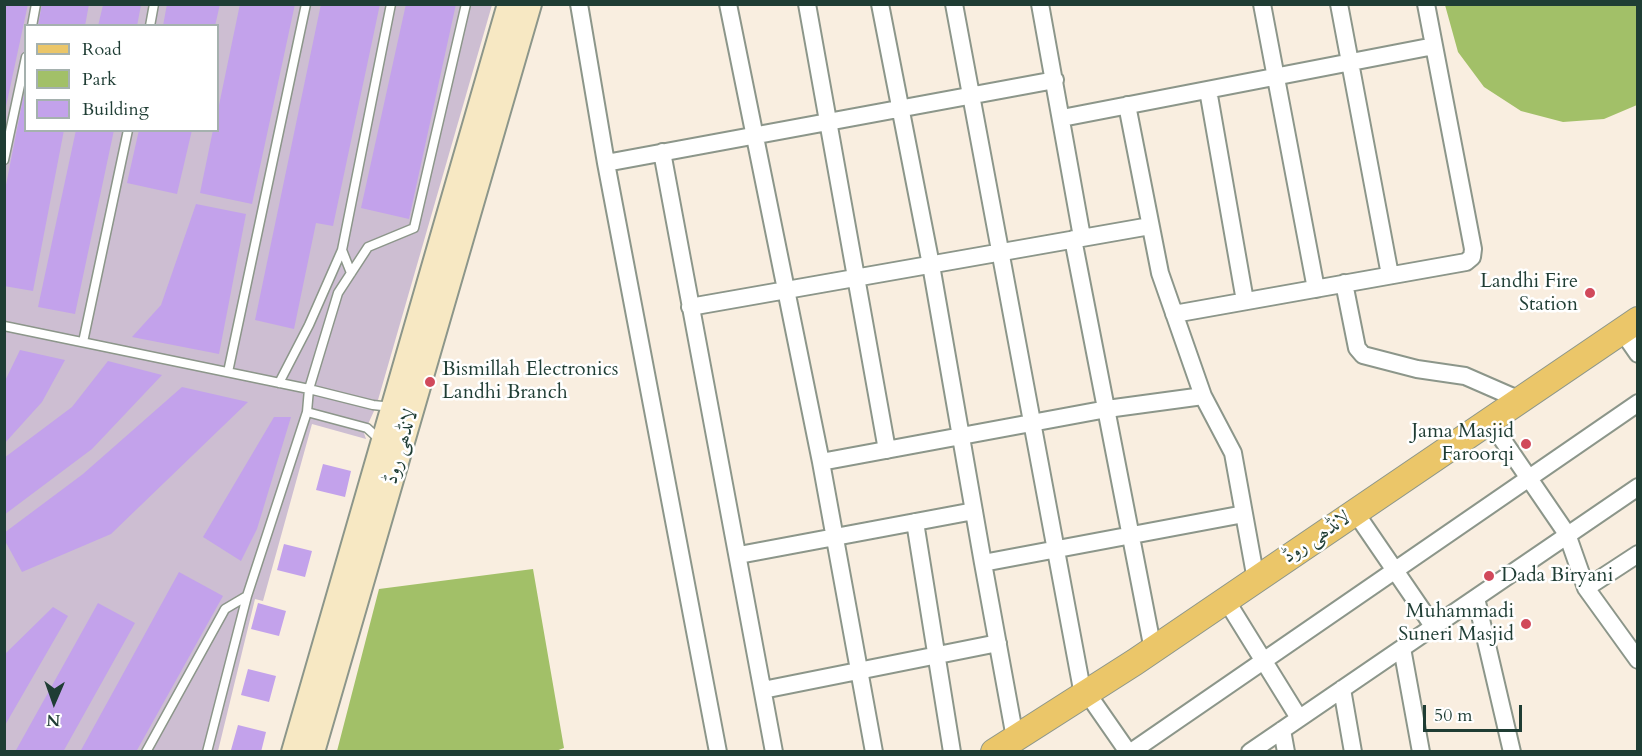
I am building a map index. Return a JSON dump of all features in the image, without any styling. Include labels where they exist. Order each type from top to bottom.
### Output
[{"type":"main road","name":"لانڈھی روڈ","points":[[471,172],[509,4]]},
{"type":"main road","name":"لانڈھی روڈ","points":[[313,752],[392,446],[401,401],[471,172],[530,4]]},
{"type":"main road","name":"لانڈھی روڈ","points":[[1005,745],[1153,650],[1630,325]]},
{"type":"main road","name":"لانڈھی روڈ","points":[[293,752],[392,446]]},
{"type":"street","points":[[579,4],[606,163],[718,752]]},
{"type":"street","points":[[728,4],[784,291],[821,462],[874,752]]},
{"type":"street","points":[[807,4],[858,278],[887,450]]},
{"type":"street","points":[[880,4],[931,265],[998,643],[1005,745]]},
{"type":"street","points":[[954,4],[1085,694],[1129,752],[1638,403]]},
{"type":"street","points":[[1040,4],[1062,118],[1078,238],[1107,410],[1153,650]]},
{"type":"street","points":[[1262,4],[1316,289]]},
{"type":"street","points":[[1339,4],[1390,275]]},
{"type":"street","points":[[1174,314],[1466,262],[1472,257],[1473,249],[1426,4]]},
{"type":"street","points":[[1062,118],[1434,46]]},
{"type":"street","points":[[606,163],[1055,80]]},
{"type":"street","points":[[1208,90],[1245,301]]},
{"type":"street","points":[[1127,105],[1160,273],[1203,396],[1233,453],[1256,580]]},
{"type":"street","points":[[662,152],[774,752]]},
{"type":"street","points":[[690,307],[1149,226]]},
{"type":"street","points":[[1344,284],[1357,348],[1363,355],[1417,369],[1465,376],[1520,400]]},
{"type":"street","points":[[1630,325],[1638,354]]},
{"type":"street","points":[[821,462],[1107,410],[1203,396]]},
{"type":"street","points":[[1489,420],[1567,534],[1586,588],[1638,660]]},
{"type":"street","points":[[1250,752],[1638,487]]},
{"type":"street","points":[[739,555],[974,511]]},
{"type":"street","points":[[1355,512],[1433,626]]},
{"type":"street","points":[[983,563],[1244,514]]},
{"type":"street","points":[[915,522],[952,752]]},
{"type":"street","points":[[1586,588],[1638,554]]},
{"type":"street","points":[[1476,598],[1512,752]]},
{"type":"street","points":[[1227,600],[1299,718]]},
{"type":"street","points":[[763,690],[998,643]]},
{"type":"street","points":[[1402,648],[1421,752]]},
{"type":"street","points":[[1342,689],[1353,752]]},
{"type":"street","points":[[1282,730],[1286,752]]},
{"type":"lane","points":[[32,24],[36,4]]},
{"type":"lane","points":[[150,24],[154,4]]},
{"type":"lane","points":[[228,372],[306,4]]},
{"type":"lane","points":[[279,382],[309,325],[342,250],[391,4]]},
{"type":"lane","points":[[207,752],[247,596],[307,412],[309,389],[338,293],[368,247],[414,228],[466,4]]},
{"type":"lane","points":[[4,160],[24,66]]},
{"type":"lane","points":[[83,342],[128,132]]},
{"type":"lane","points":[[342,250],[351,273]]},
{"type":"lane","points":[[4,326],[279,382],[373,405],[401,401]]},
{"type":"lane","points":[[307,412],[367,428],[392,446]]},
{"type":"lane","points":[[146,752],[225,609],[247,596]]},
{"type":"shaded area","points":[[4,5],[492,5],[378,400],[373,400],[374,411],[364,433],[366,439],[312,424],[263,601],[255,599],[218,751],[5,751]]},
{"type":"green space","points":[[1445,5],[1637,5],[1637,105],[1604,119],[1563,122],[1521,111],[1484,87],[1458,52]]},
{"type":"green space","points":[[533,569],[564,748],[553,752],[337,751],[379,589]]},
{"type":"building","points":[[4,4],[28,4],[5,111],[4,111]]},
{"type":"building","points":[[42,4],[89,4],[85,24],[38,24]]},
{"type":"building","points":[[167,4],[220,4],[215,24],[163,24]]},
{"type":"building","points":[[240,4],[295,4],[252,204],[200,193],[213,132],[219,132],[219,105]]},
{"type":"building","points":[[321,4],[380,4],[333,226],[316,223],[294,329],[255,320]]},
{"type":"building","points":[[406,4],[456,4],[409,219],[361,208]]},
{"type":"building","points":[[103,5],[141,5],[137,24],[98,24]]},
{"type":"building","points":[[24,94],[24,132],[64,132],[33,291],[4,286],[4,195]]},
{"type":"building","points":[[76,132],[114,132],[75,314],[38,307]]},
{"type":"building","points":[[139,132],[192,132],[177,194],[127,183]]},
{"type":"building","points":[[196,204],[246,214],[219,354],[132,337],[161,305]]},
{"type":"building","points":[[20,350],[65,360],[42,402],[4,444],[4,383]]},
{"type":"building","points":[[108,361],[162,375],[92,449],[4,515],[4,458],[72,407]]},
{"type":"building","points":[[182,387],[248,402],[111,534],[22,572],[4,539],[4,533],[83,474]]},
{"type":"building","points":[[274,417],[291,417],[257,529],[241,561],[203,537]]},
{"type":"building","points":[[323,464],[351,471],[345,497],[316,490]]},
{"type":"building","points":[[284,544],[312,551],[305,577],[277,570]]},
{"type":"building","points":[[179,572],[223,596],[136,752],[80,752]]},
{"type":"building","points":[[98,603],[135,623],[63,752],[15,752]]},
{"type":"building","points":[[258,603],[286,611],[279,636],[251,629]]},
{"type":"building","points":[[53,607],[68,616],[4,727],[4,655]]},
{"type":"building","points":[[248,669],[276,676],[269,702],[241,695]]},
{"type":"building","points":[[238,725],[266,732],[261,752],[231,750]]},
{"type":"place","name":"Landhi Fire Station","points":[[1590,293]]},
{"type":"place","name":"Bismillah Electronics Landhi Branch","points":[[430,382]]},
{"type":"place","name":"Jama Masjid Faroorqi","points":[[1526,444]]},
{"type":"place","name":"Dada Biryani","points":[[1489,576]]},
{"type":"place","name":"Muhammadi Suneri Masjid","points":[[1526,624]]}]
